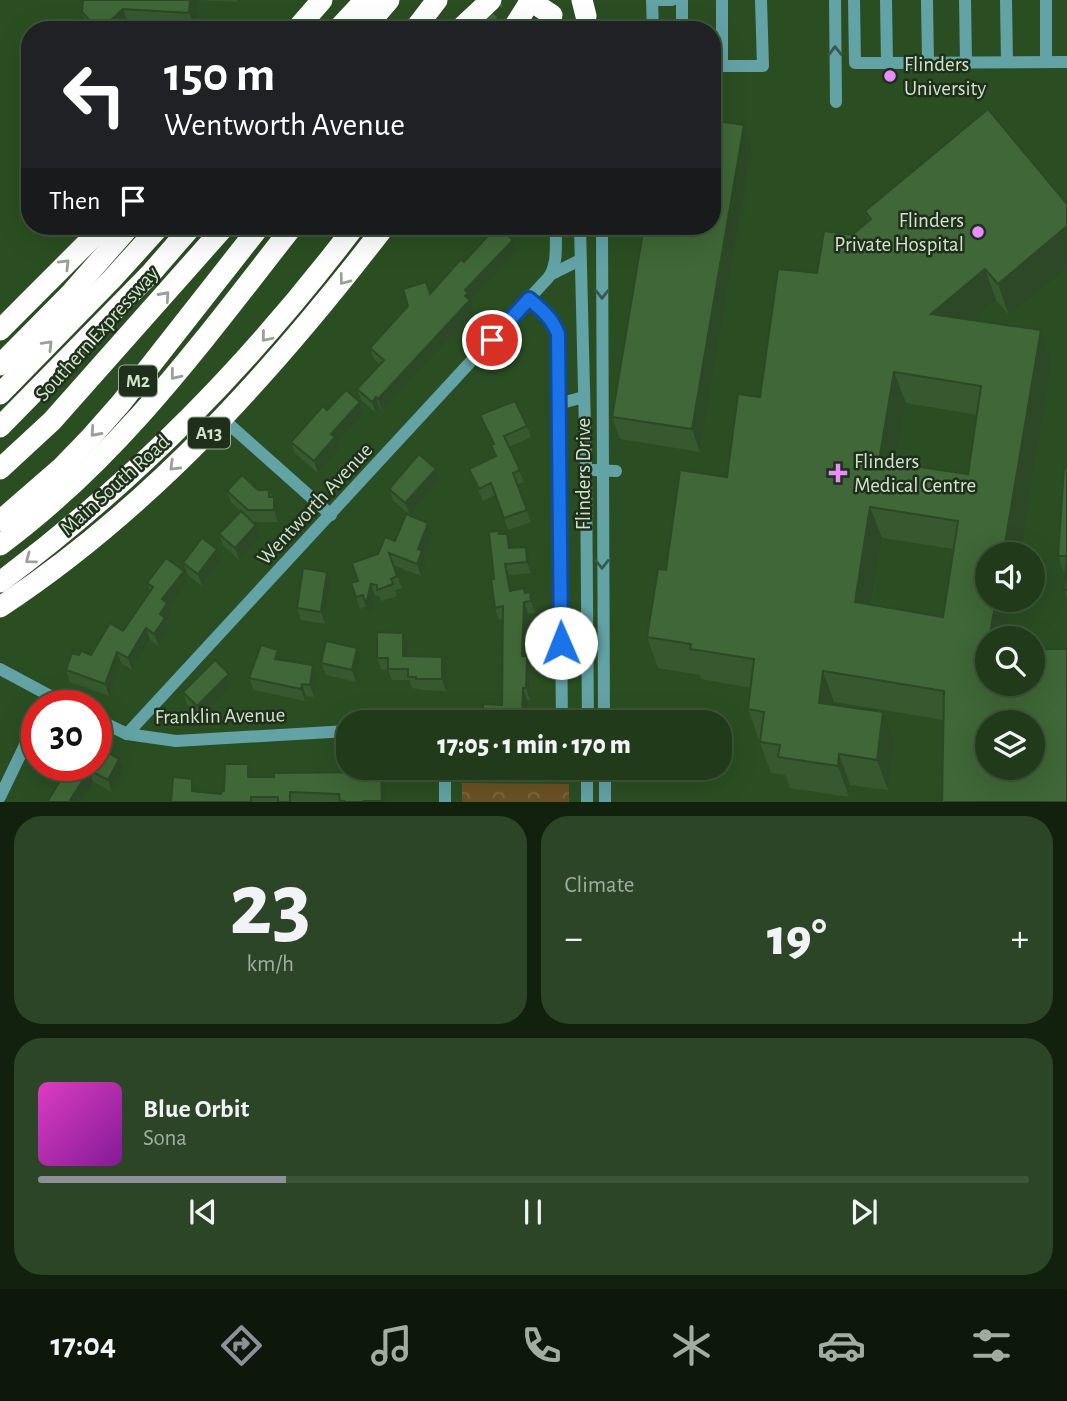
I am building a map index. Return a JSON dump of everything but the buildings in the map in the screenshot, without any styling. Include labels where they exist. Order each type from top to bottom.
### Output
[{"type":"highway","points":[[304,21],[322,0]]},
{"type":"highway","points":[[346,21],[365,0]]},
{"type":"highway","points":[[371,21],[389,0]]},
{"type":"highway","points":[[387,21],[401,0]]},
{"type":"highway","points":[[421,21],[437,0]]},
{"type":"highway","points":[[517,21],[530,0],[551,14]]},
{"type":"highway","points":[[469,21],[490,2]]},
{"type":"highway","points":[[0,330],[95,235]]},
{"type":"highway","points":[[0,365],[72,292],[122,235]]},
{"type":"highway","points":[[0,394],[152,235]]},
{"type":"highway","points":[[4,423],[152,272],[184,235]]},
{"type":"highway","name":"Southern Expressway","points":[[0,469],[52,421],[217,235]]},
{"type":"highway","name":"M2","points":[[0,521],[61,468],[91,437],[121,403],[253,235]]},
{"type":"highway","points":[[0,545],[61,497],[145,413],[286,235]]},
{"type":"highway","points":[[0,582],[110,494],[174,435],[254,351],[348,235]]},
{"type":"highway","name":"Main South Road","points":[[0,607],[89,542],[151,489],[223,419],[325,304],[378,235]]},
{"type":"street","points":[[653,21],[652,0],[672,0]]},
{"type":"street","points":[[682,0],[682,21]]},
{"type":"street","points":[[720,21],[722,0]]},
{"type":"street","points":[[721,66],[763,66],[761,0]]},
{"type":"street","points":[[835,0],[836,102]]},
{"type":"street","points":[[854,0],[855,63],[1067,62]]},
{"type":"street","points":[[886,0],[887,62]]},
{"type":"street","points":[[927,0],[928,62]]},
{"type":"street","points":[[965,0],[967,62]]},
{"type":"street","points":[[1006,0],[1007,62]]},
{"type":"street","points":[[1046,0],[1046,62]]},
{"type":"street","points":[[552,274],[556,235]]},
{"type":"street","name":"Flinders Drive","points":[[580,235],[586,470],[587,710]]},
{"type":"street","name":"Flinders Drive","points":[[602,235],[604,710]]},
{"type":"street","points":[[552,274],[580,260]]},
{"type":"street","name":"Wentworth Avenue","points":[[127,734],[552,274]]},
{"type":"street","points":[[529,299],[546,313],[558,334],[562,710]]},
{"type":"street","points":[[558,404],[584,397]]},
{"type":"street","points":[[223,419],[331,515]]},
{"type":"street","points":[[586,470],[616,471]]},
{"type":"street","points":[[0,668],[31,690]]},
{"type":"street","points":[[587,699],[604,698]]},
{"type":"street","name":"Franklin Avenue","points":[[112,727],[127,734],[176,741],[336,732]]},
{"type":"street","points":[[0,797],[21,753]]},
{"type":"street","points":[[445,780],[445,802]]},
{"type":"street","points":[[587,780],[587,802]]},
{"type":"street","points":[[605,780],[606,802]]},
{"type":"green space","points":[[462,783],[569,784],[569,802],[462,802]]},
{"type":"tunnel","points":[[483,21],[494,0]]},
{"type":"place","name":"Flinders University","points":[[890,76]]},
{"type":"place","name":"Flinders Private Hospital","points":[[978,232]]},
{"type":"place","name":"Flinders Medical Centre","points":[[838,473]]},
{"type":"route","points":[[492,340],[529,299],[546,313],[558,334],[561,643]]}]
